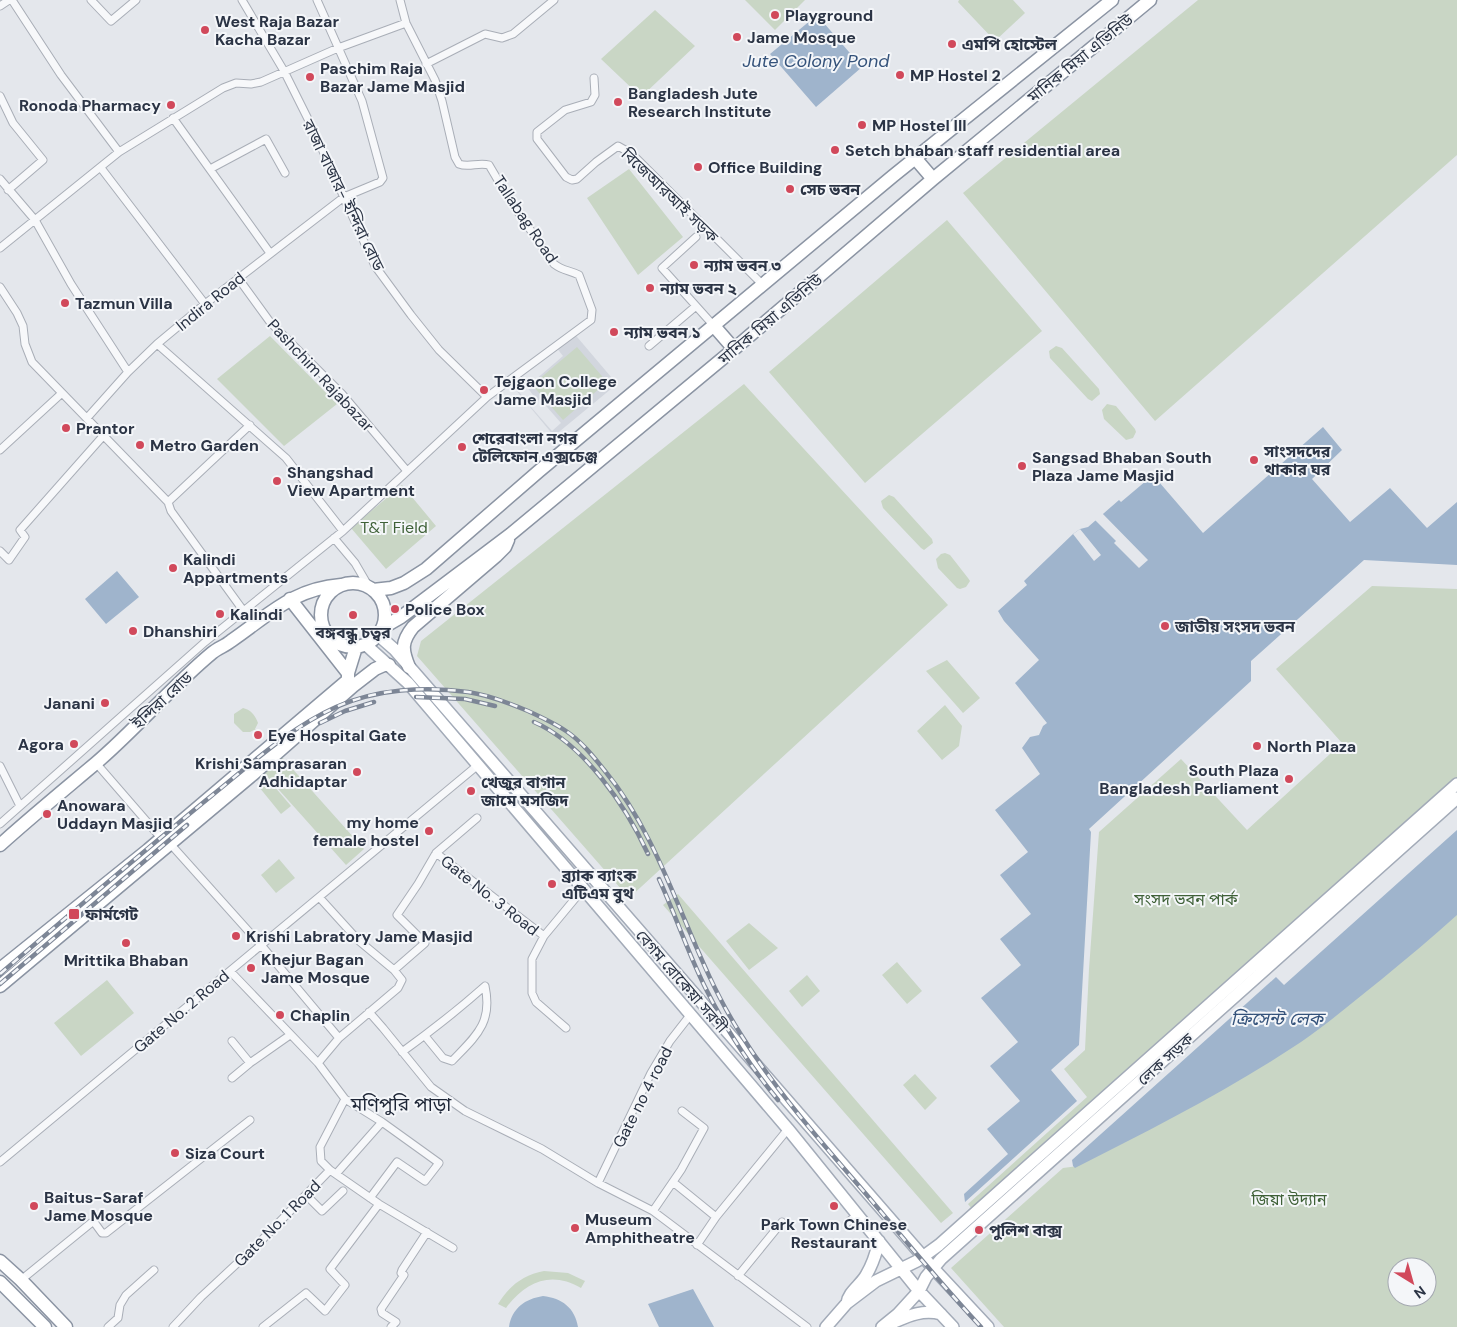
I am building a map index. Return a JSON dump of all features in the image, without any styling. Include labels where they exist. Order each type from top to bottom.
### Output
[{"type":"highway","name":"মানিক মিয়া এভিনিউ","points":[[371,588],[391,588],[415,577],[915,158],[1112,0]]},
{"type":"highway","name":"মানিক মিয়া এভিনিউ","points":[[380,632],[511,534],[734,349],[933,179],[1150,0]]},
{"type":"highway","points":[[915,158],[933,179]]},
{"type":"highway","points":[[714,326],[734,349]]},
{"type":"highway","points":[[409,667],[403,649],[408,634],[413,627],[500,552],[505,547],[511,534]]},
{"type":"highway","points":[[0,986],[348,680],[348,673],[361,646],[380,632],[385,617],[378,595],[371,588],[355,583],[341,585],[331,591],[323,602],[320,615],[321,622],[326,634],[336,643],[343,646],[361,646]]},
{"type":"highway","name":"ইন্দিরা রোড","points":[[2,845],[58,794],[96,763],[213,652],[231,642],[253,624],[290,600],[315,590],[341,585]]},
{"type":"highway","points":[[290,600],[348,673]]},
{"type":"highway","points":[[0,969],[257,770],[353,686],[375,669],[389,665]]},
{"type":"highway","points":[[0,1261],[66,1327]]},
{"type":"highway","points":[[0,1282],[44,1327]]},
{"type":"main road","name":"বেগম রোকেয়া সরণী","points":[[380,632],[628,919],[892,1219],[923,1258],[988,1327]]},
{"type":"main road","name":"বেগম রোকেয়া সরণী","points":[[361,646],[389,665],[408,684],[788,1129],[919,1291],[953,1327]]},
{"type":"main road","points":[[826,1327],[848,1303],[876,1281],[923,1258],[939,1245],[1457,784]]},
{"type":"main road","name":"লেক সড়ক","points":[[881,1327],[898,1314],[919,1291],[933,1268],[980,1224],[1457,798]]},
{"type":"main road","points":[[848,1303],[848,1298],[865,1277],[872,1264],[879,1241]]},
{"type":"main road","points":[[881,1327],[924,1312],[941,1314]]},
{"type":"street","points":[[0,6],[11,0],[61,75],[119,152]]},
{"type":"street","points":[[91,0],[111,21],[136,0]]},
{"type":"street","name":"রাজা বাজার- ইন্দিরা রোড","points":[[242,0],[284,71],[375,266],[410,316],[439,350],[487,397]]},
{"type":"street","name":"Indira Road","points":[[87,418],[128,372],[205,304],[344,197],[380,182],[383,178],[362,101],[317,0]]},
{"type":"street","name":"Tallabag Road","points":[[400,0],[406,23],[435,80],[455,157],[459,164],[465,167],[482,163],[489,164],[508,199],[554,264],[563,271],[571,271],[579,275],[592,310],[591,320],[487,397]]},
{"type":"street","points":[[426,64],[485,34],[502,38],[513,34],[554,0]]},
{"type":"street","points":[[0,248],[119,152],[223,88],[236,83],[252,84],[261,82],[338,48],[406,23]]},
{"type":"street","name":"বিজেআরআই সড়ক","points":[[594,78],[595,96],[590,102],[566,110],[537,132],[537,140],[566,177],[572,180],[577,179],[618,146],[632,154],[763,285]]},
{"type":"street","points":[[0,96],[14,123],[43,160],[8,190]]},
{"type":"street","points":[[174,118],[270,253]]},
{"type":"street","points":[[210,169],[266,139],[285,172]]},
{"type":"street","points":[[101,168],[205,304]]},
{"type":"street","points":[[0,179],[35,220],[71,284],[128,372]]},
{"type":"street","points":[[696,237],[662,268],[714,326]]},
{"type":"street","name":"Pashchim Rajabazar","points":[[238,278],[270,322],[342,394],[407,470]]},
{"type":"street","points":[[0,287],[23,326],[25,344],[32,362],[168,502],[171,511],[253,624]]},
{"type":"street","points":[[649,346],[696,306]]},
{"type":"street","points":[[158,344],[286,458],[343,531]]},
{"type":"street","points":[[0,450],[62,393]]},
{"type":"street","points":[[244,610],[343,531],[487,397]]},
{"type":"street","points":[[168,502],[250,425]]},
{"type":"street","points":[[0,551],[9,560],[25,537],[20,530],[104,435]]},
{"type":"street","points":[[334,538],[355,563],[371,588]]},
{"type":"street","name":"ইন্দিরা রোড","points":[[0,824],[205,642],[244,610]]},
{"type":"street","points":[[96,763],[261,945],[340,1038]]},
{"type":"street","name":"Gate No. 2 Road","points":[[0,1162],[478,765]]},
{"type":"street","points":[[0,766],[20,806]]},
{"type":"street","points":[[394,970],[425,943],[397,915],[436,853],[477,818]]},
{"type":"street","name":"Gate No. 3 Road","points":[[436,853],[544,936]]},
{"type":"street","name":"Gate No. 3 Road","points":[[566,1028],[536,1002],[532,993],[532,959],[544,936],[583,889]]},
{"type":"street","points":[[318,1063],[340,1038],[401,984],[402,980],[394,970],[358,940],[319,897]]},
{"type":"street","points":[[230,971],[318,1063],[345,1099],[382,1122],[439,1163],[426,1181],[397,1162],[370,1198]]},
{"type":"street","points":[[402,1052],[441,1024],[485,986],[488,1007],[484,1023],[452,1061],[443,1058],[425,1036]]},
{"type":"street","points":[[369,1012],[431,1087],[465,1111],[542,1149],[598,1183],[653,1211],[807,1327]]},
{"type":"street","name":"Gate no 4 road","points":[[598,1183],[651,1073],[670,1041],[691,1014]]},
{"type":"street","points":[[232,1078],[290,1035]]},
{"type":"street","points":[[232,1041],[250,1063]]},
{"type":"street","name":"Gate No. 1 Road","points":[[173,1327],[201,1296],[258,1243],[306,1194],[333,1172],[320,1160],[320,1147],[345,1099]]},
{"type":"street","points":[[653,1211],[673,1182],[704,1128],[682,1111]]},
{"type":"street","points":[[21,1280],[91,1223],[94,1222],[102,1233],[106,1233],[250,1120]]},
{"type":"street","points":[[382,1122],[333,1172],[378,1204],[453,1248]]},
{"type":"street","points":[[697,1245],[716,1217],[788,1129]]},
{"type":"street","points":[[673,1182],[716,1217]]},
{"type":"street","points":[[306,1194],[322,1211],[343,1191]]},
{"type":"street","points":[[263,1327],[306,1293],[325,1310],[346,1285],[330,1268],[378,1204]]},
{"type":"street","points":[[847,1223],[857,1215]]},
{"type":"street","points":[[738,1276],[782,1222]]},
{"type":"street","points":[[391,1327],[396,1322],[382,1313],[381,1309],[404,1275],[401,1273],[402,1270],[427,1232]]},
{"type":"street","points":[[108,1327],[118,1318],[120,1305],[126,1295],[154,1270]]},
{"type":"shaded area","points":[[572,331],[617,384],[554,436],[510,383]],"holes":[[[556,347],[563,356],[527,387],[533,395],[526,400],[512,384]],[[540,399],[561,423],[552,431],[531,407]]]},
{"type":"green space","name":"Playground","points":[[745,0],[805,0],[775,30]]},
{"type":"green space","points":[[959,0],[1013,0],[1025,13],[995,41],[958,2]]},
{"type":"green space","points":[[1198,0],[1457,0],[1457,155],[1155,421],[963,193]]},
{"type":"green space","points":[[655,10],[695,46],[641,97],[601,59]]},
{"type":"green space","points":[[629,169],[683,237],[638,275],[587,198]]},
{"type":"green space","points":[[947,220],[1042,331],[865,483],[769,372]]},
{"type":"green space","points":[[270,336],[337,404],[284,446],[217,379]]},
{"type":"green space","points":[[1056,346],[1062,348],[1099,389],[1100,394],[1092,401],[1050,358],[1049,351]]},
{"type":"green space","points":[[577,347],[607,382],[563,420],[532,385]]},
{"type":"green space","points":[[744,384],[948,605],[629,898],[417,656],[421,641]]},
{"type":"green space","points":[[1107,404],[1116,406],[1135,429],[1136,432],[1133,438],[1126,440],[1104,419],[1102,410]]},
{"type":"green space","name":"T&T Field","points":[[402,485],[436,526],[386,569],[351,528]]},
{"type":"green space","points":[[889,495],[894,497],[932,539],[933,543],[924,550],[883,508],[881,501]]},
{"type":"green space","points":[[945,553],[950,555],[970,581],[966,587],[957,588],[938,568],[936,559]]},
{"type":"green space","name":"সংসদ ভবন পার্ক","points":[[1372,586],[1457,589],[1457,780],[972,1209],[968,1204],[1087,1097],[1064,1069],[1085,1050],[1099,832],[1181,759],[1247,830],[1342,743],[1276,669]]},
{"type":"green space","points":[[947,660],[980,698],[963,713],[926,671]]},
{"type":"green space","points":[[945,705],[962,726],[959,746],[942,760],[917,731]]},
{"type":"green space","points":[[243,708],[256,718],[258,723],[255,729],[257,733],[254,730],[243,732],[234,723],[234,714]]},
{"type":"green space","points":[[281,756],[364,849],[346,865],[263,772]]},
{"type":"green space","points":[[268,779],[291,806],[281,814],[259,787]]},
{"type":"green space","points":[[279,859],[295,878],[276,893],[261,875]]},
{"type":"green space","points":[[678,894],[953,1213],[941,1223],[663,905]]},
{"type":"green space","name":"জিয়া উদ্যান","points":[[1457,912],[1457,1327],[1004,1327],[951,1268],[1063,1168],[1078,1166]]},
{"type":"green space","points":[[749,923],[778,948],[749,970],[726,941]]},
{"type":"green space","points":[[897,962],[922,991],[907,1004],[882,975]]},
{"type":"green space","points":[[807,975],[820,991],[802,1007],[789,991]]},
{"type":"green space","points":[[107,980],[134,1013],[81,1056],[54,1023]]},
{"type":"green space","points":[[915,1074],[937,1098],[925,1110],[903,1085]]},
{"type":"green space","points":[[544,1271],[568,1273],[585,1281],[581,1288],[559,1280],[539,1282],[530,1285],[522,1291],[506,1308],[498,1304],[517,1282],[530,1275]]},
{"type":"water","name":"Jute Colony Pond","points":[[817,15],[862,67],[816,107],[770,54]]},
{"type":"water","points":[[1323,427],[1342,450],[1312,479],[1350,522],[1390,488],[1427,528],[1457,502],[1457,565],[1364,560],[1251,661],[1251,681],[1089,829],[1091,832],[1079,1045],[1051,1070],[1077,1101],[965,1202],[964,1194],[1008,1154],[987,1129],[1020,1101],[990,1066],[1018,1042],[981,998],[1021,965],[1000,939],[1031,914],[1000,875],[1028,852],[995,810],[1040,774],[1022,748],[1030,737],[1039,735],[1043,726],[1047,723],[1015,683],[1039,660],[1004,621],[998,611],[1027,585],[1024,581],[1073,534],[1080,529],[1088,527],[1119,500],[1121,502],[1153,475],[1203,533]]},
{"type":"water","points":[[117,571],[139,597],[106,624],[85,599]]},
{"type":"water","name":"ক্রিসেন্ট লেক","points":[[1457,830],[1457,915],[1439,931],[1332,1019],[1274,1060],[1161,1124],[1075,1168],[1073,1166],[1072,1160],[1276,977],[1284,985]]},
{"type":"water","points":[[693,1289],[714,1327],[659,1327],[648,1304]]},
{"type":"water","points":[[543,1296],[556,1299],[571,1309],[578,1327],[509,1327],[513,1315],[520,1306],[531,1299]]},
{"type":"pier","points":[[1101,512],[1148,560],[1139,568],[1114,543],[1116,541],[1094,519]]},
{"type":"pier","points":[[1080,529],[1101,555],[1094,561],[1073,534]]},
{"type":"railway","points":[[0,974],[255,760],[302,725],[336,707],[367,696],[418,689],[468,692],[506,702],[543,718],[566,731],[582,744],[605,771],[627,801],[645,833],[705,968],[740,1033],[754,1054],[816,1136],[981,1327]]},
{"type":"railway","points":[[416,697],[465,699],[495,706]]},
{"type":"railway","points":[[320,723],[345,711],[374,702]]},
{"type":"railway","points":[[534,722],[570,745],[602,778],[628,816],[648,854]]},
{"type":"railway","points":[[0,984],[187,825]]},
{"type":"railway","points":[[659,879],[692,959],[712,1000],[747,1059],[778,1100]]},
{"type":"place","name":"Playground","points":[[775,15]]},
{"type":"place","name":"West Raja Bazar Kacha Bazar","points":[[205,30]]},
{"type":"place","name":"Jame Mosque","points":[[737,37]]},
{"type":"place","name":"এমপি হোস্টেল","points":[[952,44]]},
{"type":"place","name":"MP Hostel 2","points":[[900,75]]},
{"type":"place","name":"Paschim Raja Bazar Jame Masjid","points":[[310,77]]},
{"type":"place","name":"Bangladesh Jute Research Institute","points":[[618,102]]},
{"type":"place","name":"Ronoda Pharmacy","points":[[171,105]]},
{"type":"place","name":"MP Hostel III","points":[[862,125]]},
{"type":"place","name":"Setch bhaban staff residential area","points":[[835,150]]},
{"type":"place","name":"Office Building","points":[[698,167]]},
{"type":"place","name":"সেচ ভবন","points":[[790,189]]},
{"type":"place","name":"ন্যাম ভবন ৩","points":[[694,265]]},
{"type":"place","name":"ন্যাম ভবন ২","points":[[650,288]]},
{"type":"place","name":"Tazmun Villa","points":[[65,303]]},
{"type":"place","name":"ন্যাম ভবন ১","points":[[614,332]]},
{"type":"place","name":"Tejgaon College Jame Masjid","points":[[484,390]]},
{"type":"place","name":"Prantor","points":[[66,428]]},
{"type":"place","name":"Metro Garden","points":[[140,445]]},
{"type":"place","name":"শেরেবাংলা নগর টেলিফোন এক্সচেঞ্জ","points":[[462,447]]},
{"type":"place","name":"সাংসদদের থাকার ঘর","points":[[1254,460]]},
{"type":"place","name":"Sangsad Bhaban South Plaza Jame Masjid","points":[[1022,466]]},
{"type":"place","name":"Shangshad View Apartment","points":[[277,481]]},
{"type":"place","name":"Kalindi Appartments","points":[[173,568]]},
{"type":"place","name":"Police Box","points":[[395,609]]},
{"type":"place","name":"Kalindi","points":[[220,614]]},
{"type":"place","name":"বঙ্গবন্ধু চত্বর","points":[[353,615]]},
{"type":"place","name":"জাতীয় সংসদ ভবন","points":[[1165,626]]},
{"type":"place","name":"Dhanshiri","points":[[133,631]]},
{"type":"place","name":"Janani","points":[[105,703]]},
{"type":"place","name":"Eye Hospital Gate","points":[[258,735]]},
{"type":"place","name":"Agora","points":[[74,744]]},
{"type":"place","name":"North Plaza","points":[[1257,746]]},
{"type":"place","name":"Krishi Samprasaran Adhidaptar","points":[[357,772]]},
{"type":"place","name":"South Plaza Bangladesh Parliament","points":[[1289,779]]},
{"type":"place","name":"খেজুর বাগান জামে মসজিদ","points":[[471,791]]},
{"type":"place","name":"Anowara Uddayn Masjid","points":[[47,814]]},
{"type":"place","name":"my home female hostel","points":[[429,831]]},
{"type":"place","name":"ব্র্যাক ব্যাংক এটিএম বুথ","points":[[552,884]]},
{"type":"place","name":"ফার্মগেট","points":[[74,914]]},
{"type":"place","name":"Krishi Labratory Jame Masjid","points":[[236,936]]},
{"type":"place","name":"Mrittika Bhaban","points":[[126,943]]},
{"type":"place","name":"Khejur Bagan Jame Mosque","points":[[251,968]]},
{"type":"place","name":"Chaplin","points":[[280,1015]]},
{"type":"place","name":"Siza Court","points":[[175,1153]]},
{"type":"place","name":"Baitus-Saraf Jame Mosque","points":[[34,1206]]},
{"type":"place","name":"Park Town Chinese Restaurant","points":[[834,1206]]},
{"type":"place","name":"Museum Amphitheatre","points":[[575,1228]]},
{"type":"place","name":"পুলিশ বাক্স","points":[[979,1230]]},
{"type":"district","name":"মণিপুরি পাড়া","points":[[401,1104]]}]
